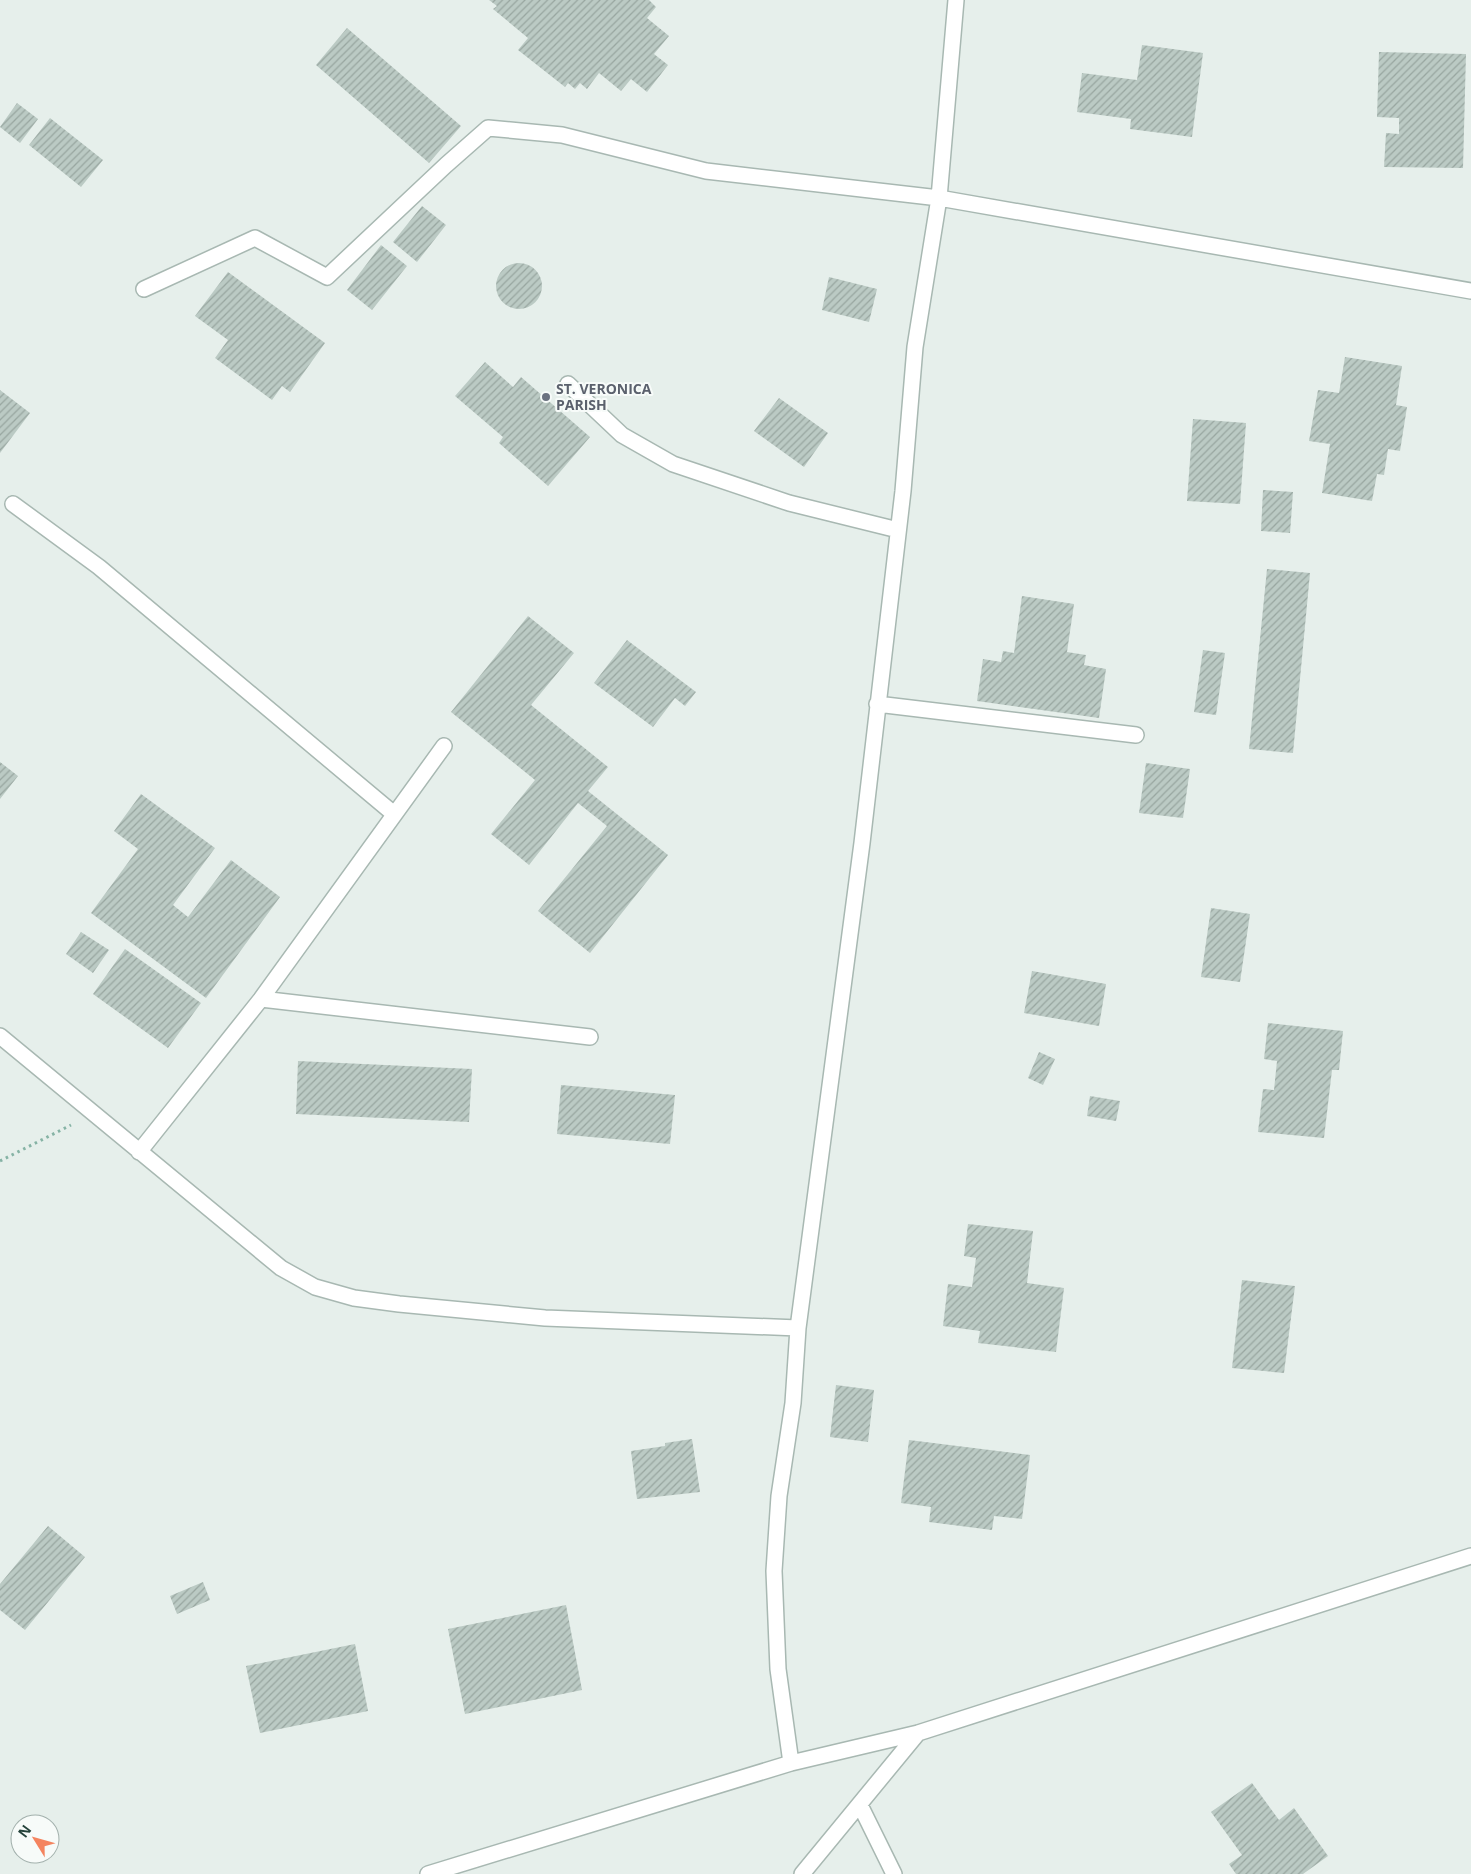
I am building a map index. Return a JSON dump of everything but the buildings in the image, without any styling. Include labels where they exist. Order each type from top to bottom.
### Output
[{"type":"street","points":[[791,1764],[778,1668],[774,1571],[778,1496],[793,1403],[798,1328],[862,842],[898,530],[914,347],[939,198],[956,0]]},
{"type":"street","points":[[144,289],[254,238],[327,277],[446,164],[488,128],[562,135],[706,172],[939,198],[1471,291]]},
{"type":"street","points":[[568,384],[622,435],[672,464],[789,503],[898,530]]},
{"type":"street","points":[[13,504],[99,567],[394,814]]},
{"type":"street","points":[[878,704],[1136,735]]},
{"type":"street","points":[[139,1152],[261,999],[444,746]]},
{"type":"street","points":[[261,999],[590,1037]]},
{"type":"street","points":[[0,1036],[281,1268],[315,1288],[354,1298],[544,1318],[798,1328]]},
{"type":"street","points":[[428,1874],[791,1764],[918,1734],[1471,1556]]},
{"type":"street","points":[[802,1874],[918,1734]]},
{"type":"street","points":[[860,1805],[894,1874]]},
{"type":"path","points":[[0,1161],[94,1114]]},
{"type":"place","name":"ST. VERONICA PARISH","points":[[546,397]]}]
